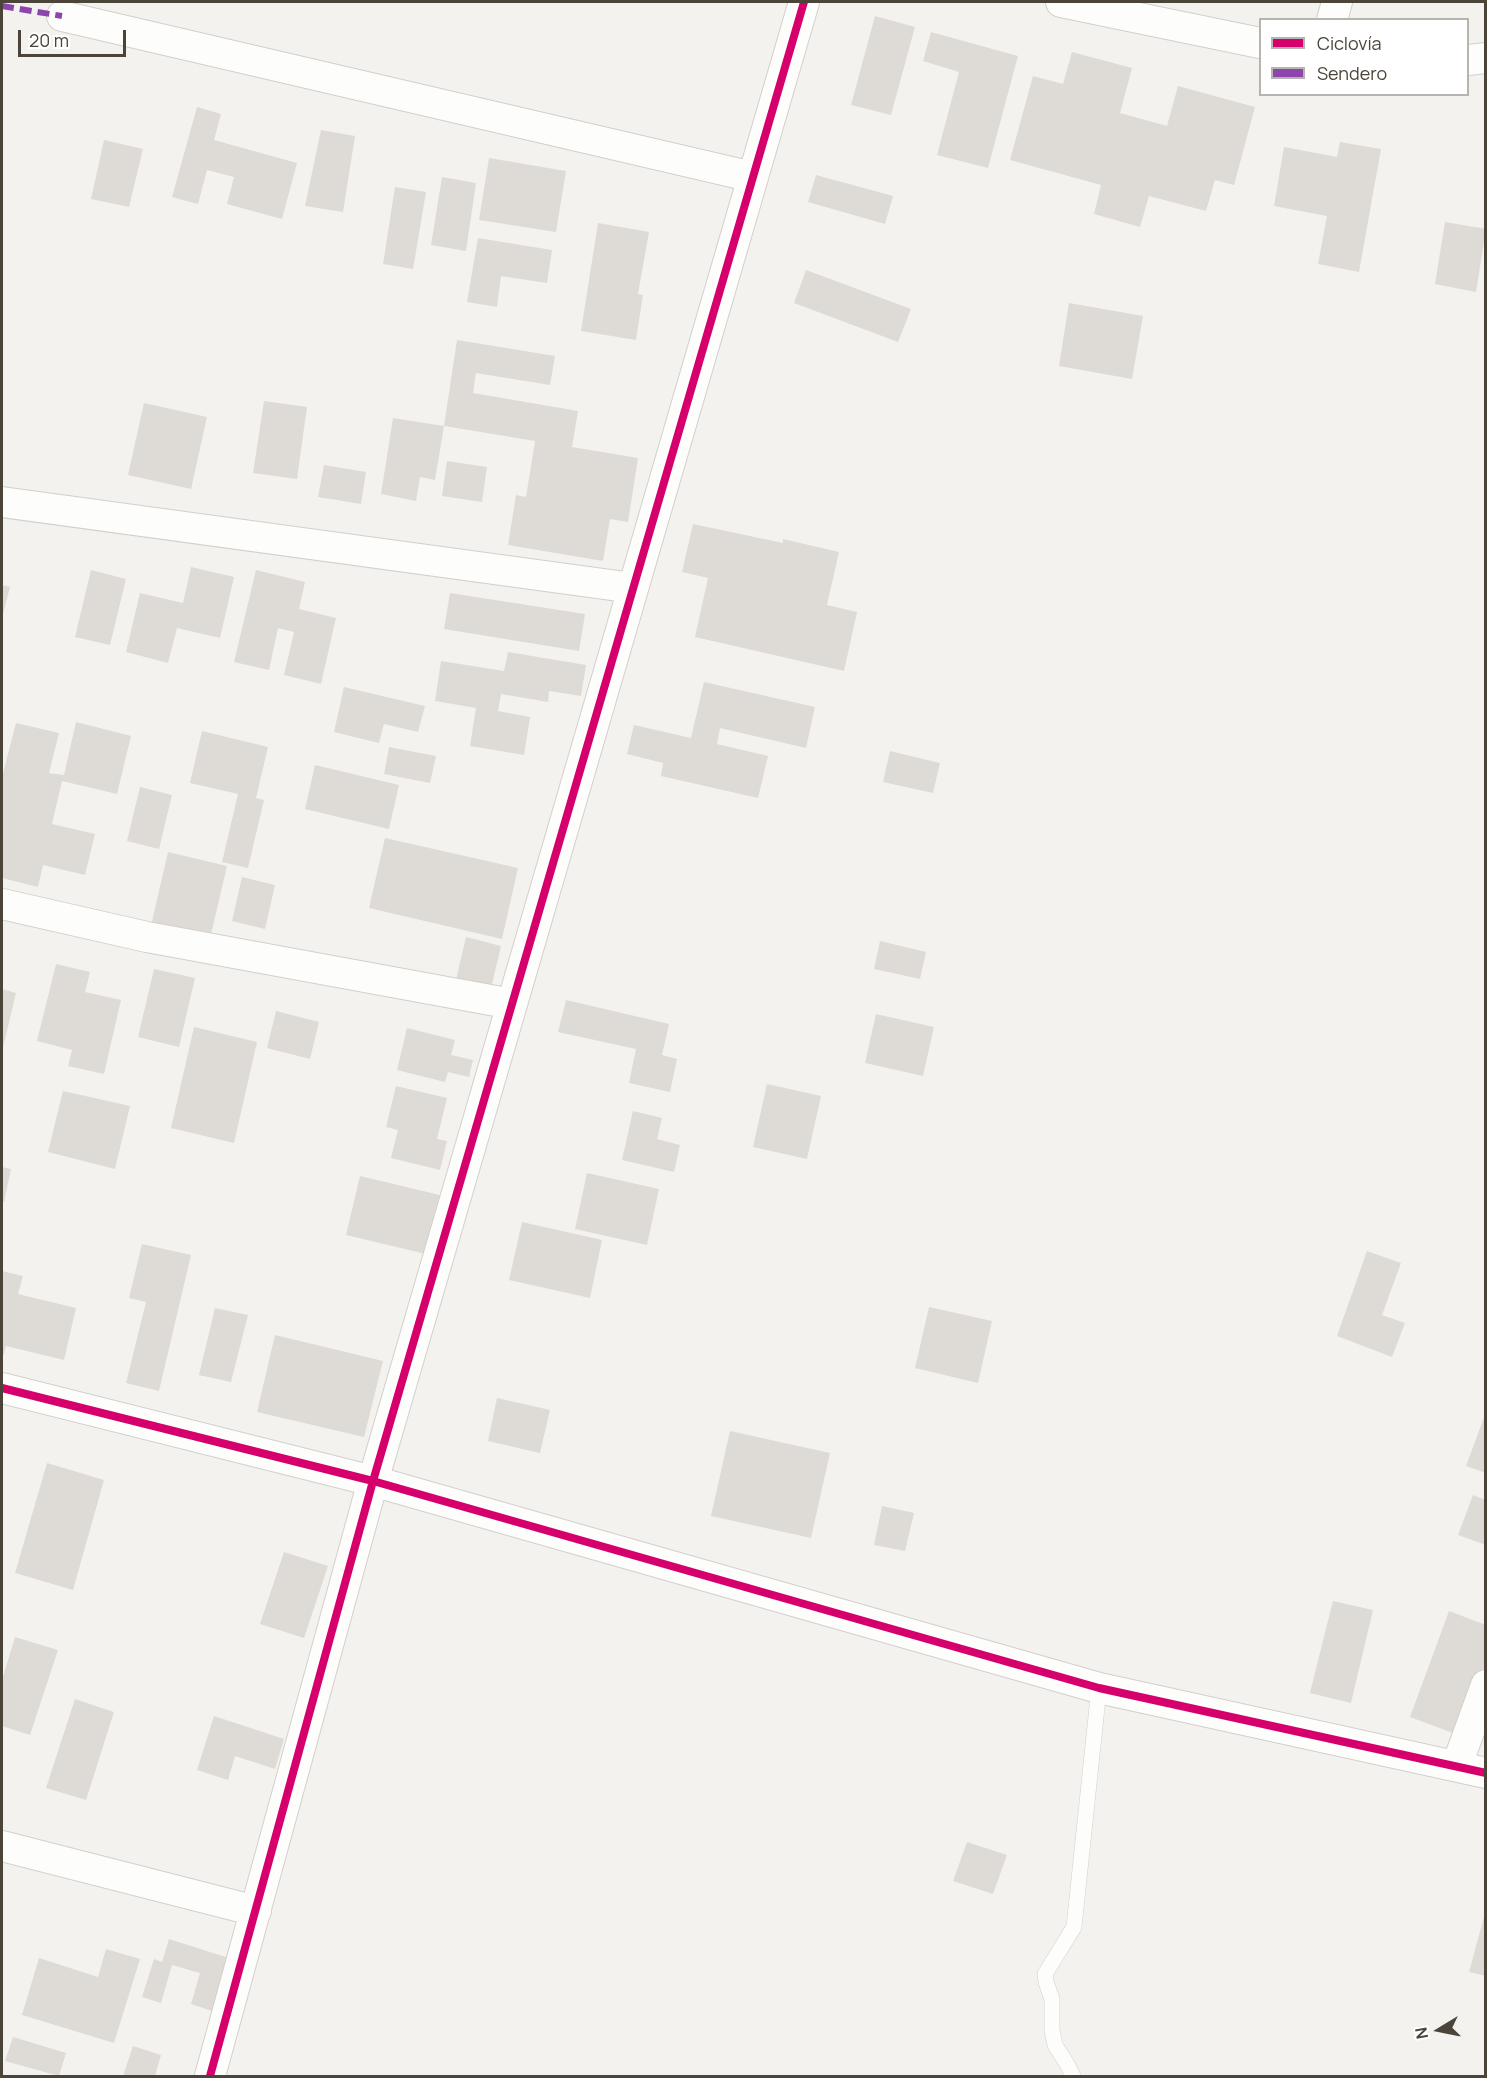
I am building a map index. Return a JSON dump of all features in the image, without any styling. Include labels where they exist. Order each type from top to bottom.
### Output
[{"type":"street","points":[[210,2076],[373,1481],[804,2]]},
{"type":"street","points":[[1061,2],[1259,43]]},
{"type":"street","points":[[1332,18],[1336,2]]},
{"type":"street","points":[[62,16],[753,177]]},
{"type":"street","points":[[1469,60],[1485,58]]},
{"type":"street","points":[[2,502],[633,588]]},
{"type":"street","points":[[2,904],[147,937],[512,1004]]},
{"type":"street","points":[[2,1388],[373,1481],[1099,1688],[1485,1773]]},
{"type":"street","points":[[1457,1766],[1485,1685]]},
{"type":"street","points":[[2,1846],[256,1911]]},
{"type":"lane","points":[[1072,2076],[1055,2045],[1052,2030],[1052,1999],[1046,1982],[1046,1974],[1074,1927],[1099,1688]]},
{"type":"building","points":[[875,16],[915,27],[891,115],[851,105]]},
{"type":"building","points":[[931,32],[1018,56],[988,168],[937,155],[959,72],[923,61]]},
{"type":"building","points":[[1072,52],[1132,68],[1120,113],[1167,126],[1178,86],[1255,107],[1234,185],[1215,180],[1206,211],[1149,196],[1140,227],[1094,214],[1101,185],[1010,160],[1033,76],[1063,84]]},
{"type":"building","points":[[197,107],[221,114],[214,140],[297,163],[282,219],[227,204],[234,177],[207,170],[198,204],[172,197]]},
{"type":"building","points":[[321,130],[355,136],[343,212],[305,206]]},
{"type":"building","points":[[104,140],[143,149],[129,207],[91,199]]},
{"type":"building","points":[[1340,142],[1381,149],[1359,272],[1318,264],[1327,216],[1274,206],[1284,147],[1337,157]]},
{"type":"building","points":[[489,158],[566,171],[556,232],[479,220]]},
{"type":"building","points":[[816,175],[893,196],[885,224],[808,202]]},
{"type":"building","points":[[442,177],[476,183],[466,251],[431,245]]},
{"type":"building","points":[[395,187],[426,192],[413,269],[383,264]]},
{"type":"building","points":[[1445,222],[1486,229],[1476,292],[1435,284]]},
{"type":"building","points":[[598,223],[649,232],[638,294],[643,295],[636,340],[581,331]]},
{"type":"building","points":[[478,238],[552,250],[547,283],[501,276],[497,307],[467,302]]},
{"type":"building","points":[[806,270],[911,309],[898,342],[794,303]]},
{"type":"building","points":[[1069,303],[1143,316],[1132,379],[1059,366]]},
{"type":"building","points":[[457,340],[555,356],[550,385],[476,373],[473,393],[578,411],[572,447],[638,458],[628,522],[610,519],[603,561],[508,545],[516,495],[526,497],[535,441],[444,426]]},
{"type":"building","points":[[264,401],[307,407],[297,479],[253,473]]},
{"type":"building","points":[[144,403],[207,417],[191,489],[128,475]]},
{"type":"building","points":[[393,418],[444,426],[435,480],[420,477],[416,501],[381,494]]},
{"type":"building","points":[[447,461],[487,467],[482,502],[442,496]]},
{"type":"building","points":[[324,465],[366,472],[361,504],[318,497]]},
{"type":"building","points":[[693,524],[783,543],[783,539],[839,552],[827,605],[857,612],[844,671],[695,637],[708,578],[682,572]]},
{"type":"building","points":[[191,567],[234,577],[220,638],[177,628],[168,663],[126,652],[140,593],[183,603]]},
{"type":"building","points":[[91,570],[126,579],[110,645],[75,637]]},
{"type":"building","points":[[256,570],[305,582],[299,609],[336,618],[321,684],[284,675],[294,632],[278,628],[269,670],[234,662]]},
{"type":"building","points":[[2,585],[10,587],[2,618]]},
{"type":"building","points":[[450,593],[585,614],[579,651],[444,629]]},
{"type":"building","points":[[508,652],[586,665],[581,696],[549,691],[548,702],[501,694],[498,711],[530,717],[524,755],[470,746],[476,708],[435,701],[441,661],[504,671]]},
{"type":"building","points":[[704,682],[815,707],[806,748],[720,728],[717,744],[768,756],[758,798],[661,776],[663,763],[627,754],[634,725],[691,738]]},
{"type":"building","points":[[344,687],[425,706],[418,732],[384,724],[379,743],[334,732]]},
{"type":"building","points":[[76,722],[131,736],[117,794],[62,781],[52,824],[95,834],[85,875],[43,865],[38,887],[2,878],[2,777],[16,723],[59,733],[49,773],[64,775]]},
{"type":"building","points":[[202,731],[268,747],[256,798],[264,800],[248,868],[222,862],[238,794],[190,783]]},
{"type":"building","points":[[389,747],[436,756],[430,783],[384,774]]},
{"type":"building","points":[[890,751],[940,763],[933,793],[883,782]]},
{"type":"building","points":[[315,765],[399,785],[389,829],[305,809]]},
{"type":"building","points":[[140,787],[172,795],[159,849],[127,841]]},
{"type":"building","points":[[385,838],[518,868],[502,939],[369,908]]},
{"type":"building","points":[[168,852],[227,866],[209,943],[150,930]]},
{"type":"building","points":[[242,877],[275,885],[265,929],[232,921]]},
{"type":"building","points":[[466,937],[501,946],[489,997],[454,988]]},
{"type":"building","points":[[880,941],[926,952],[920,979],[874,969]]},
{"type":"building","points":[[56,964],[90,972],[85,992],[121,1000],[104,1074],[68,1066],[72,1050],[37,1041]]},
{"type":"building","points":[[154,969],[195,978],[179,1047],[138,1037]]},
{"type":"building","points":[[2,989],[16,993],[2,1052]]},
{"type":"building","points":[[566,1000],[669,1024],[662,1055],[677,1059],[670,1092],[629,1083],[636,1049],[558,1032]]},
{"type":"building","points":[[276,1011],[319,1022],[310,1059],[267,1048]]},
{"type":"building","points":[[876,1014],[934,1027],[923,1076],[865,1063]]},
{"type":"building","points":[[194,1027],[257,1042],[234,1143],[171,1128]]},
{"type":"building","points":[[407,1028],[455,1040],[451,1055],[473,1060],[469,1077],[448,1072],[445,1082],[397,1070]]},
{"type":"building","points":[[767,1084],[821,1096],[807,1159],[753,1147]]},
{"type":"building","points":[[396,1086],[447,1098],[437,1139],[447,1141],[440,1170],[391,1158],[398,1130],[386,1127]]},
{"type":"building","points":[[63,1091],[130,1106],[115,1169],[48,1152]]},
{"type":"building","points":[[633,1111],[662,1118],[657,1139],[680,1145],[674,1172],[622,1160]]},
{"type":"building","points":[[2,1167],[11,1169],[4,1202],[2,1202]]},
{"type":"building","points":[[587,1173],[659,1189],[647,1245],[575,1229]]},
{"type":"building","points":[[360,1176],[444,1196],[430,1255],[346,1235]]},
{"type":"building","points":[[522,1222],[602,1240],[590,1298],[509,1280]]},
{"type":"building","points":[[142,1244],[191,1255],[159,1391],[126,1383],[146,1302],[129,1298]]},
{"type":"building","points":[[1367,1251],[1401,1263],[1382,1315],[1405,1323],[1392,1357],[1337,1336]]},
{"type":"building","points":[[2,1271],[23,1276],[18,1294],[76,1308],[64,1360],[6,1346],[2,1360]]},
{"type":"building","points":[[929,1307],[992,1321],[978,1383],[915,1368]]},
{"type":"building","points":[[215,1308],[248,1315],[231,1382],[199,1375]]},
{"type":"building","points":[[275,1335],[383,1361],[364,1437],[257,1412]]},
{"type":"building","points":[[497,1398],[550,1410],[540,1453],[488,1441]]},
{"type":"building","points":[[1486,1412],[1486,1473],[1466,1466]]},
{"type":"building","points":[[730,1431],[830,1453],[811,1538],[711,1516]]},
{"type":"building","points":[[47,1463],[104,1480],[73,1590],[15,1573]]},
{"type":"building","points":[[1473,1495],[1486,1500],[1486,1545],[1458,1535]]},
{"type":"building","points":[[882,1506],[914,1513],[905,1551],[874,1545]]},
{"type":"building","points":[[284,1552],[328,1566],[304,1638],[260,1624]]},
{"type":"building","points":[[1333,1601],[1373,1610],[1351,1703],[1310,1693]]},
{"type":"building","points":[[1449,1611],[1486,1625],[1486,1677],[1474,1674],[1453,1733],[1410,1717]]},
{"type":"building","points":[[15,1637],[58,1650],[30,1735],[2,1726],[2,1680]]},
{"type":"building","points":[[75,1699],[114,1712],[86,1800],[46,1788]]},
{"type":"building","points":[[214,1716],[284,1739],[275,1769],[235,1756],[228,1780],[197,1770]]},
{"type":"building","points":[[967,1842],[1007,1855],[993,1894],[953,1881]]},
{"type":"building","points":[[1486,1913],[1486,1976],[1469,1972]]},
{"type":"building","points":[[169,1939],[232,1959],[215,2012],[191,2004],[200,1973],[172,1965],[161,2003],[142,1997],[154,1959],[162,1962]]},
{"type":"building","points":[[106,1949],[140,1959],[114,2043],[22,2015],[39,1958],[98,1977]]},
{"type":"building","points":[[13,2037],[66,2053],[59,2076],[5,2061]]},
{"type":"building","points":[[133,2046],[161,2055],[155,2076],[123,2076]]},
{"type":"marked path","points":[[2,6],[62,16]]},
{"type":"cycle path","points":[[210,2076],[373,1481],[804,2]]},
{"type":"cycle path","points":[[2,1388],[373,1481],[1099,1688],[1486,1773]]}]
